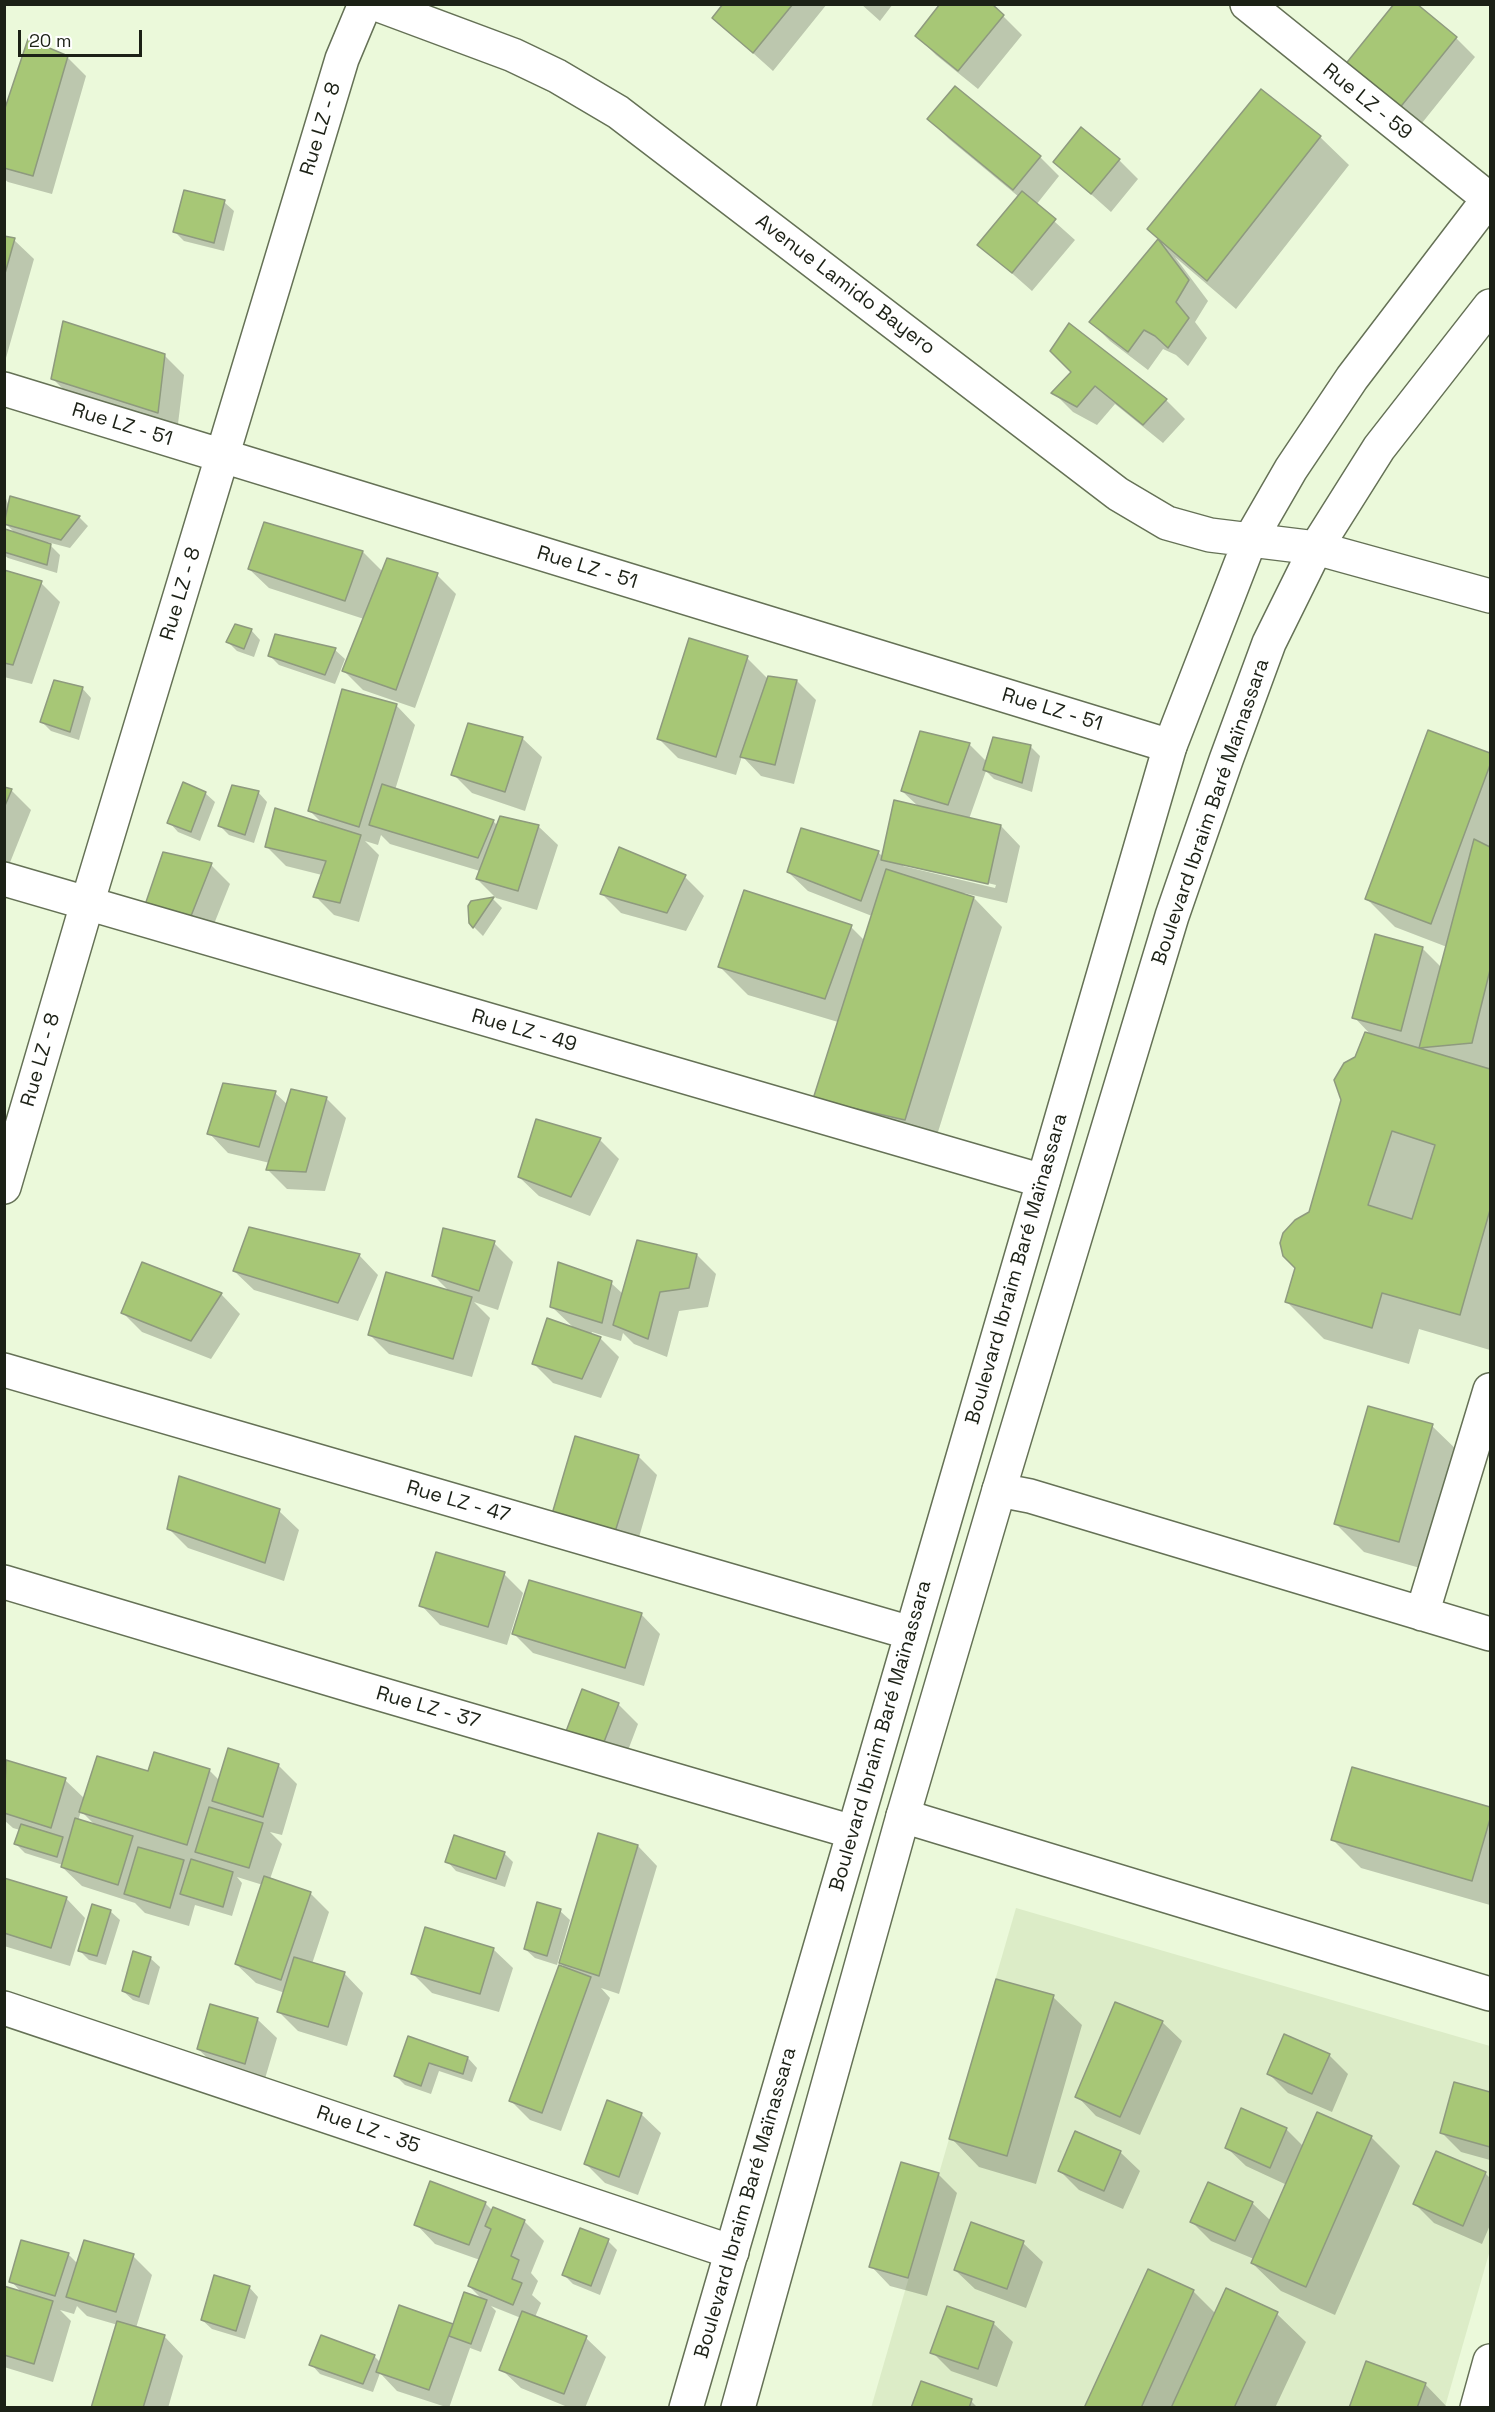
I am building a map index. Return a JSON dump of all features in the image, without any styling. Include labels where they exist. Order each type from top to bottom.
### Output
[{"type":"street","name":"Rue LZ - 8","points":[[4,1187],[342,59],[364,4]]},
{"type":"street","name":"Avenue Lamido Bayero","points":[[376,4],[513,55],[557,76],[618,112],[1118,494],[1167,523],[1210,535],[1316,548],[1491,596]]},
{"type":"street","name":"Rue LZ - 59","points":[[1247,4],[1490,198]]},
{"type":"street","name":"Boulevard Ibraim Baré Maïnassara","points":[[687,2408],[1170,746],[1250,540],[1292,469],[1352,378],[1490,198]]},
{"type":"street","name":"Boulevard Ibraim Baré Maïnassara","points":[[738,2408],[903,1816],[999,1490],[1173,916],[1226,760],[1269,643],[1316,548],[1379,448],[1491,306]]},
{"type":"street","name":"Rue LZ - 51","points":[[4,389],[1170,746]]},
{"type":"street","name":"Rue LZ - 49","points":[[4,879],[1043,1181]]},
{"type":"street","name":"Rue LZ - 47","points":[[4,1370],[911,1633]]},
{"type":"street","points":[[1422,1614],[1491,1390]]},
{"type":"street","points":[[999,1490],[1030,1496],[1491,1634]]},
{"type":"street","name":"Rue LZ - 37","points":[[4,1582],[853,1832]]},
{"type":"street","points":[[903,1816],[1491,1994]]},
{"type":"street","name":"Rue LZ - 35","points":[[4,2008],[732,2252]]},
{"type":"street","points":[[1477,2408],[1491,2361]]},
{"type":"shaded area","points":[[1016,1908],[1490,2046],[1490,2250],[1445,2407],[871,2408]]},
{"type":"building","points":[[723,4],[793,4],[753,53],[712,18]]},
{"type":"building","points":[[940,4],[992,4],[1004,15],[958,71],[915,36]]},
{"type":"building","points":[[1394,4],[1417,4],[1457,37],[1398,110],[1344,66]]},
{"type":"building","points":[[28,39],[68,56],[33,176],[4,168],[4,111]]},
{"type":"building","points":[[955,86],[1041,156],[1013,190],[927,119]]},
{"type":"building","points":[[1261,89],[1321,136],[1207,281],[1147,229]]},
{"type":"building","points":[[1081,127],[1120,159],[1091,194],[1053,162]]},
{"type":"building","points":[[184,190],[225,200],[214,243],[173,232]]},
{"type":"building","points":[[1022,191],[1056,219],[1012,273],[977,245]]},
{"type":"building","points":[[4,236],[15,238],[4,277]]},
{"type":"building","points":[[1158,239],[1189,280],[1176,302],[1189,318],[1168,348],[1144,330],[1128,352],[1089,322]]},
{"type":"building","points":[[63,321],[165,354],[158,413],[51,379]]},
{"type":"building","points":[[1069,323],[1167,399],[1143,425],[1095,386],[1077,407],[1051,393],[1071,372],[1050,351]]},
{"type":"building","points":[[10,496],[80,516],[61,540],[4,524]]},
{"type":"building","points":[[264,522],[363,551],[345,601],[248,569]]},
{"type":"building","points":[[5,529],[51,544],[47,565],[4,552]]},
{"type":"building","points":[[387,558],[438,573],[396,690],[342,671]]},
{"type":"building","points":[[4,570],[42,581],[13,665],[4,663]]},
{"type":"building","points":[[235,624],[252,629],[244,649],[226,642]]},
{"type":"building","points":[[275,634],[336,648],[325,675],[268,656]]},
{"type":"building","points":[[689,638],[748,656],[716,757],[657,739]]},
{"type":"building","points":[[768,676],[797,680],[775,765],[740,757]]},
{"type":"building","points":[[54,680],[83,687],[70,732],[40,722]]},
{"type":"building","points":[[342,689],[397,704],[359,827],[308,811]]},
{"type":"building","points":[[468,723],[523,737],[505,792],[451,775]]},
{"type":"building","points":[[1428,730],[1490,753],[1490,765],[1431,924],[1365,899]]},
{"type":"building","points":[[920,731],[970,743],[948,805],[901,791]]},
{"type":"building","points":[[993,737],[1031,745],[1022,783],[983,770]]},
{"type":"building","points":[[183,782],[206,792],[191,832],[167,823]]},
{"type":"building","points":[[382,784],[494,820],[478,858],[369,825]]},
{"type":"building","points":[[232,785],[259,791],[245,835],[218,826]]},
{"type":"building","points":[[4,787],[12,789],[4,808]]},
{"type":"building","points":[[894,800],[1001,825],[988,884],[881,860]]},
{"type":"building","points":[[275,808],[361,835],[340,903],[313,897],[326,861],[265,847]]},
{"type":"building","points":[[500,816],[539,825],[518,891],[476,879]]},
{"type":"building","points":[[801,828],[879,851],[861,901],[787,872]]},
{"type":"building","points":[[1474,839],[1490,847],[1490,970],[1472,1043],[1419,1048]]},
{"type":"building","points":[[619,847],[686,875],[667,913],[600,894]]},
{"type":"building","points":[[163,852],[212,863],[191,916],[145,905]]},
{"type":"building","points":[[886,869],[974,897],[905,1120],[813,1099]]},
{"type":"building","points":[[744,890],[852,925],[825,999],[718,967]]},
{"type":"building","points":[[494,897],[473,928],[469,923],[468,906],[471,901]]},
{"type":"building","points":[[1375,934],[1423,947],[1401,1031],[1352,1018]]},
{"type":"building","points":[[1365,1032],[1490,1069],[1490,1210],[1460,1315],[1382,1293],[1372,1328],[1285,1302],[1295,1268],[1283,1256],[1280,1243],[1283,1233],[1295,1220],[1309,1212],[1341,1100],[1334,1080],[1344,1063],[1355,1057]],"holes":[[[1392,1131],[1435,1145],[1412,1219],[1368,1205]]]},
{"type":"building","points":[[223,1083],[276,1091],[259,1147],[207,1134]]},
{"type":"building","points":[[291,1089],[327,1097],[306,1172],[266,1170]]},
{"type":"building","points":[[536,1119],[601,1138],[571,1197],[518,1177]]},
{"type":"building","points":[[249,1227],[360,1254],[338,1303],[233,1271]]},
{"type":"building","points":[[443,1228],[495,1241],[479,1291],[432,1276]]},
{"type":"building","points":[[637,1240],[697,1254],[689,1288],[660,1292],[648,1339],[613,1325]]},
{"type":"building","points":[[142,1262],[222,1293],[191,1341],[121,1313]]},
{"type":"building","points":[[558,1262],[612,1281],[602,1323],[550,1307]]},
{"type":"building","points":[[386,1272],[472,1297],[453,1359],[368,1335]]},
{"type":"building","points":[[547,1318],[601,1337],[582,1379],[532,1364]]},
{"type":"building","points":[[1368,1406],[1433,1424],[1399,1542],[1334,1524]]},
{"type":"building","points":[[575,1436],[639,1455],[615,1532],[552,1514]]},
{"type":"building","points":[[179,1476],[280,1509],[265,1563],[167,1529]]},
{"type":"building","points":[[436,1552],[505,1572],[488,1627],[419,1606]]},
{"type":"building","points":[[529,1580],[642,1613],[625,1668],[512,1634]]},
{"type":"building","points":[[582,1689],[619,1703],[599,1755],[562,1742]]},
{"type":"building","points":[[228,1748],[279,1764],[263,1817],[212,1801]]},
{"type":"building","points":[[154,1752],[210,1769],[187,1845],[79,1812],[97,1756],[148,1771]]},
{"type":"building","points":[[6,1760],[66,1778],[51,1828],[4,1813]]},
{"type":"building","points":[[1352,1767],[1490,1807],[1490,1819],[1472,1881],[1331,1840]]},
{"type":"building","points":[[209,1807],[263,1823],[249,1868],[195,1852]]},
{"type":"building","points":[[75,1818],[133,1836],[118,1885],[61,1867]]},
{"type":"building","points":[[21,1824],[63,1837],[57,1857],[14,1844]]},
{"type":"building","points":[[598,1833],[638,1845],[599,1976],[559,1963]]},
{"type":"building","points":[[454,1835],[505,1852],[496,1879],[445,1862]]},
{"type":"building","points":[[138,1847],[184,1860],[170,1908],[124,1894]]},
{"type":"building","points":[[191,1859],[233,1872],[223,1907],[180,1894]]},
{"type":"building","points":[[264,1876],[311,1892],[281,1980],[235,1964]]},
{"type":"building","points":[[4,1878],[67,1897],[51,1948],[4,1933]]},
{"type":"building","points":[[537,1902],[561,1909],[547,1956],[524,1949]]},
{"type":"building","points":[[92,1904],[111,1910],[97,1956],[78,1951]]},
{"type":"building","points":[[425,1927],[494,1948],[480,1994],[411,1974]]},
{"type":"building","points":[[133,1951],[151,1957],[139,1997],[122,1991]]},
{"type":"building","points":[[294,1957],[345,1972],[328,2027],[277,2012]]},
{"type":"building","points":[[559,1965],[591,1977],[542,2113],[509,2101]]},
{"type":"building","points":[[996,1979],[1054,1995],[1007,2156],[949,2139]]},
{"type":"building","points":[[1115,2002],[1163,2021],[1120,2117],[1075,2097]]},
{"type":"building","points":[[210,2004],[258,2018],[245,2064],[197,2049]]},
{"type":"building","points":[[1284,2034],[1330,2054],[1312,2094],[1267,2074]]},
{"type":"building","points":[[408,2036],[468,2057],[463,2074],[429,2063],[421,2086],[394,2076]]},
{"type":"building","points":[[1454,2082],[1490,2092],[1490,2147],[1440,2133]]},
{"type":"building","points":[[607,2100],[642,2113],[619,2177],[584,2164]]},
{"type":"building","points":[[1241,2108],[1287,2128],[1270,2168],[1225,2148]]},
{"type":"building","points":[[1317,2112],[1372,2136],[1306,2287],[1251,2263]]},
{"type":"building","points":[[1075,2131],[1121,2151],[1104,2191],[1058,2171]]},
{"type":"building","points":[[1436,2151],[1486,2172],[1463,2226],[1413,2204]]},
{"type":"building","points":[[901,2162],[939,2173],[908,2278],[869,2267]]},
{"type":"building","points":[[430,2181],[486,2202],[469,2245],[414,2225]]},
{"type":"building","points":[[1208,2182],[1253,2202],[1235,2241],[1190,2222]]},
{"type":"building","points":[[493,2207],[525,2220],[511,2256],[519,2260],[512,2279],[522,2283],[513,2305],[468,2286],[491,2229],[485,2226]]},
{"type":"building","points":[[971,2222],[1024,2241],[1007,2289],[954,2270]]},
{"type":"building","points":[[580,2228],[609,2239],[591,2286],[562,2275]]},
{"type":"building","points":[[21,2240],[69,2253],[55,2296],[9,2282]]},
{"type":"building","points":[[84,2240],[134,2254],[116,2312],[66,2297]]},
{"type":"building","points":[[1148,2269],[1194,2290],[1141,2408],[1084,2408]]},
{"type":"building","points":[[214,2275],[250,2286],[236,2331],[201,2320]]},
{"type":"building","points":[[4,2286],[53,2301],[34,2364],[4,2355]]},
{"type":"building","points":[[1226,2288],[1278,2312],[1234,2408],[1171,2408]]},
{"type":"building","points":[[464,2292],[487,2300],[471,2344],[449,2336]]},
{"type":"building","points":[[399,2305],[453,2324],[429,2390],[376,2372]]},
{"type":"building","points":[[947,2306],[994,2322],[978,2369],[930,2353]]},
{"type":"building","points":[[522,2311],[587,2336],[564,2394],[499,2370]]},
{"type":"building","points":[[117,2321],[165,2335],[143,2408],[91,2408]]},
{"type":"building","points":[[321,2335],[375,2355],[363,2384],[309,2365]]},
{"type":"building","points":[[1366,2361],[1426,2383],[1417,2408],[1349,2408]]},
{"type":"building","points":[[921,2381],[972,2399],[969,2408],[911,2408]]}]
